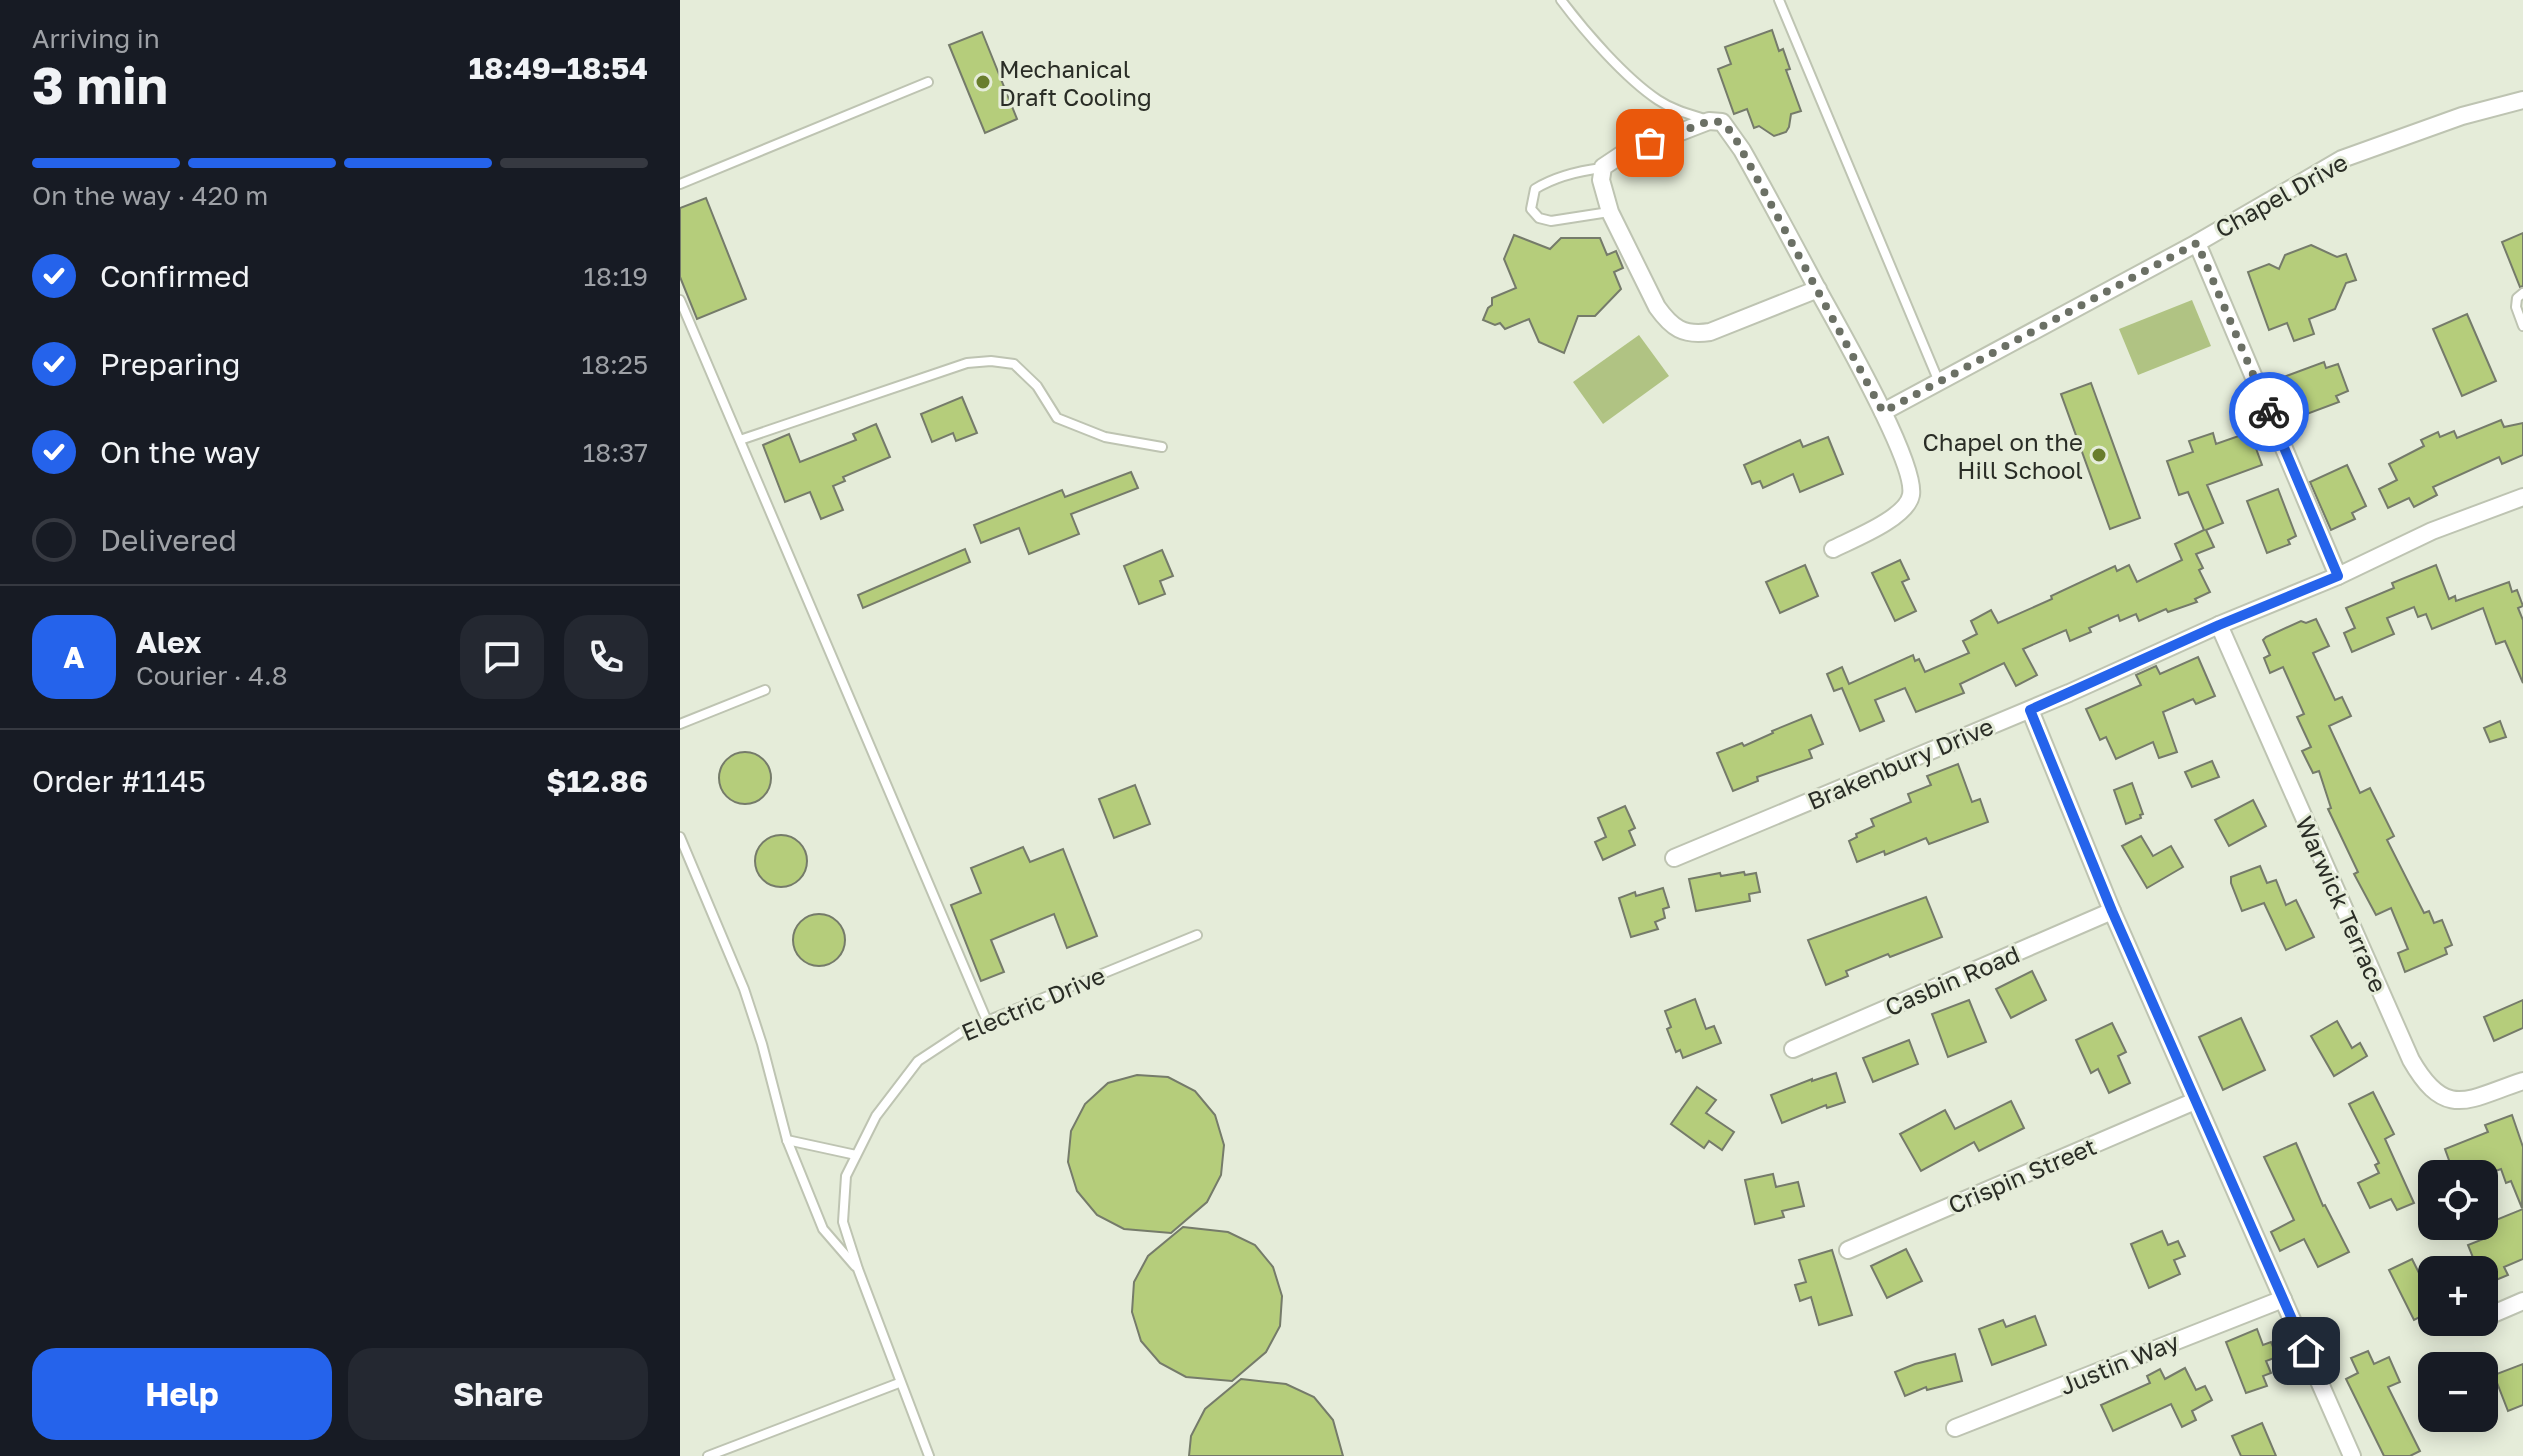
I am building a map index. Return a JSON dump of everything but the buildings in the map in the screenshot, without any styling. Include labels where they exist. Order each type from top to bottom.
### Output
[{"type":"street","name":"Chapel Drive","points":[[1883,412],[2353,155],[2462,116],[2523,100]]},
{"type":"street","points":[[1818,289],[1710,332],[1694,334],[1679,330],[1657,307],[1610,212],[1601,180],[1603,167],[1621,155],[1709,121],[1722,122],[1733,134],[1818,289],[1883,412],[1912,485],[1911,498],[1905,508],[1833,549]]},
{"type":"street","points":[[2197,243],[2338,576]]},
{"type":"street","name":"Brakenbury Drive","points":[[1674,858],[2030,710],[2219,625],[2338,576],[2432,531],[2523,497]]},
{"type":"street","name":"Warwick Terrace","points":[[2219,625],[2411,1060],[2423,1080],[2442,1098],[2461,1101],[2523,1081]]},
{"type":"street","points":[[2030,710],[2112,911],[2352,1456]]},
{"type":"street","name":"Casbin Road","points":[[1793,1049],[2112,911]]},
{"type":"street","name":"Crispin Street","points":[[1848,1250],[2195,1101]]},
{"type":"street","name":"Justin Way","points":[[1955,1428],[2283,1299]]},
{"type":"street","points":[[2498,1312],[2523,1301]]},
{"type":"lane","points":[[1561,0],[1576,21],[1657,100],[1709,121]]},
{"type":"lane","points":[[1779,0],[1940,382]]},
{"type":"lane","points":[[680,184],[928,82]]},
{"type":"lane","points":[[1603,167],[1577,171],[1548,181],[1535,189],[1531,209],[1539,218],[1551,221],[1610,212]]},
{"type":"lane","points":[[2523,293],[2517,298],[2516,307],[2523,326]]},
{"type":"lane","points":[[680,300],[987,1021]]},
{"type":"lane","points":[[740,440],[967,363],[991,361],[1014,364],[1037,386],[1057,418],[1105,437],[1162,447]]},
{"type":"lane","points":[[680,724],[765,690]]},
{"type":"lane","points":[[680,837],[744,989],[787,1140],[823,1229],[858,1269]]},
{"type":"lane","name":"Electric Drive","points":[[929,1456],[899,1383],[843,1222],[846,1176],[876,1116],[918,1061],[965,1030],[1197,935]]},
{"type":"lane","points":[[787,1140],[856,1155]]},
{"type":"lane","points":[[708,1456],[899,1383]]},
{"type":"green space","points":[[2192,300],[2211,346],[2138,375],[2119,329]]},
{"type":"green space","points":[[1639,335],[1669,376],[1603,424],[1573,382]]},
{"type":"way so far","points":[[1650,143],[1709,121],[1722,122],[1733,134],[1883,412],[2197,243],[2269,412]]},
{"type":"place","name":"Mechanical Draft Cooling","points":[[983,82]]},
{"type":"place","name":"Chapel on the Hill School","points":[[2099,455]]},
{"type":"route","points":[[2269,412],[2338,576],[2219,625],[2030,710],[2112,911],[2306,1351]]}]
